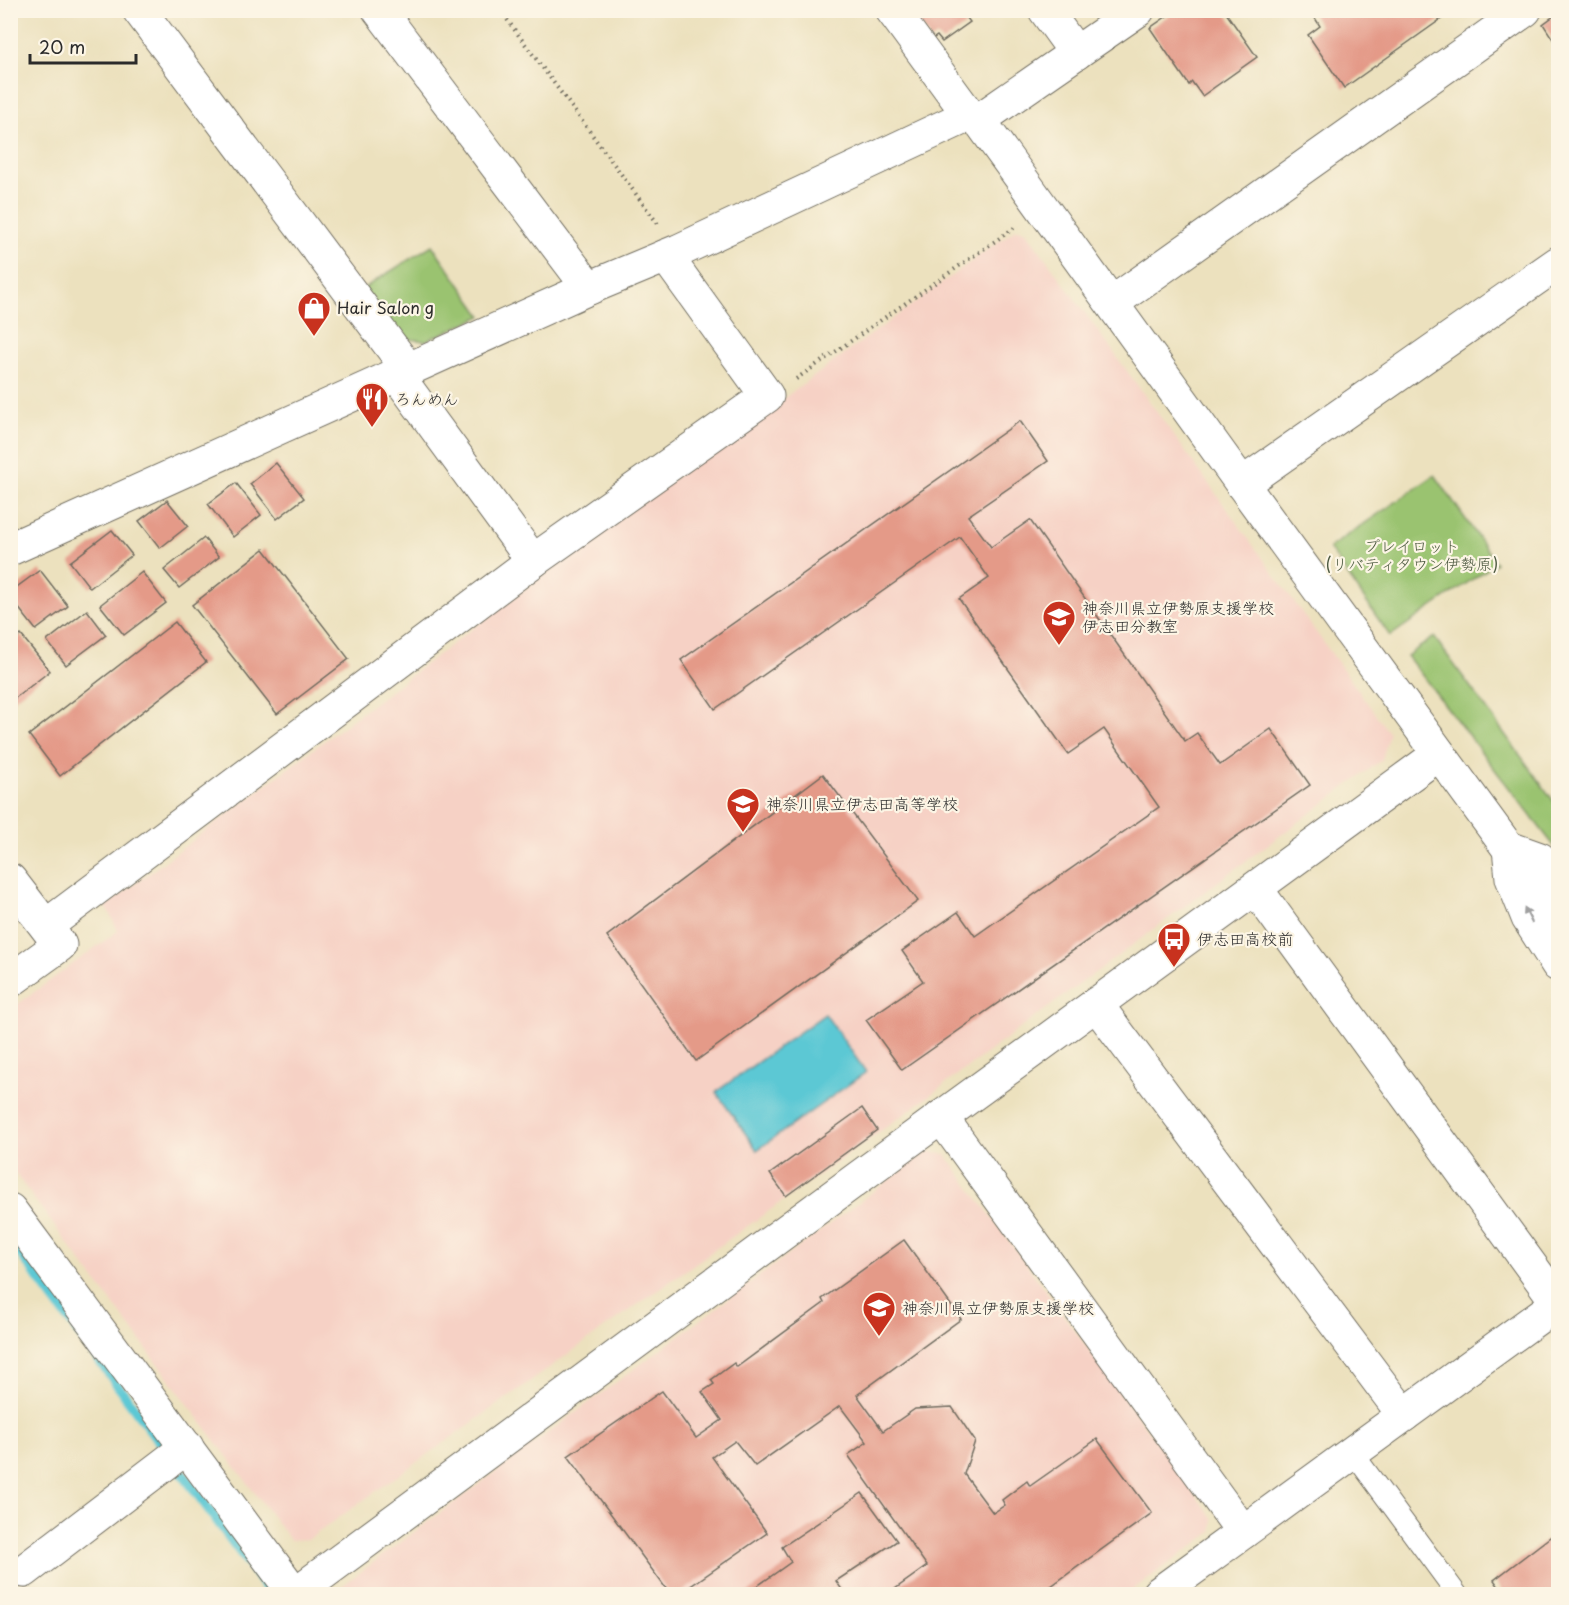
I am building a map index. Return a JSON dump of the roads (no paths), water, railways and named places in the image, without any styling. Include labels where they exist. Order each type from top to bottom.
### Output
[{"type":"street","points":[[139,10],[403,372],[533,561]]},
{"type":"street","points":[[379,10],[589,288]]},
{"type":"street","points":[[892,10],[1112,303],[1558,916]]},
{"type":"street","points":[[1045,10],[1076,53]]},
{"type":"street","points":[[10,549],[589,288],[974,118],[1076,53],[1138,10]]},
{"type":"street","points":[[1112,303],[1525,10]]},
{"type":"street","points":[[46,926],[533,561],[766,396],[672,253]]},
{"type":"street","points":[[1242,484],[1558,263]]},
{"type":"street","points":[[10,1210],[295,1594],[941,1117],[1439,754]]},
{"type":"street","points":[[1509,848],[1539,859],[1558,877]]},
{"type":"street","points":[[1509,848],[1512,878],[1528,918],[1558,965]]},
{"type":"street","points":[[10,880],[60,945],[10,981]]},
{"type":"street","points":[[1158,1594],[1558,1303],[1256,889]]},
{"type":"street","points":[[1096,1004],[1404,1415]]},
{"type":"street","points":[[941,1117],[1243,1532]]},
{"type":"street","points":[[25,1573],[187,1447]]},
{"type":"lane","points":[[1353,1453],[1457,1594]]},
{"type":"water","points":[[825,1014],[866,1072],[757,1150],[716,1092]]},
{"type":"waterway","points":[[10,1239],[271,1594]]},
{"type":"place","name":"Hair Salon g","points":[[314,337]]},
{"type":"place","name":"ろんめん","points":[[372,428]]},
{"type":"place","name":"神奈川県立伊勢原支援学校 伊志田分教室","points":[[1059,646]]},
{"type":"place","name":"神奈川県立伊志田高等学校","points":[[743,833]]},
{"type":"place","name":"伊志田高校前","points":[[1174,968]]},
{"type":"place","name":"神奈川県立伊勢原支援学校","points":[[879,1337]]},
{"type":"park label","name":"プレイロット (リバティタウン伊勢原)","points":[[1412,555]]}]
